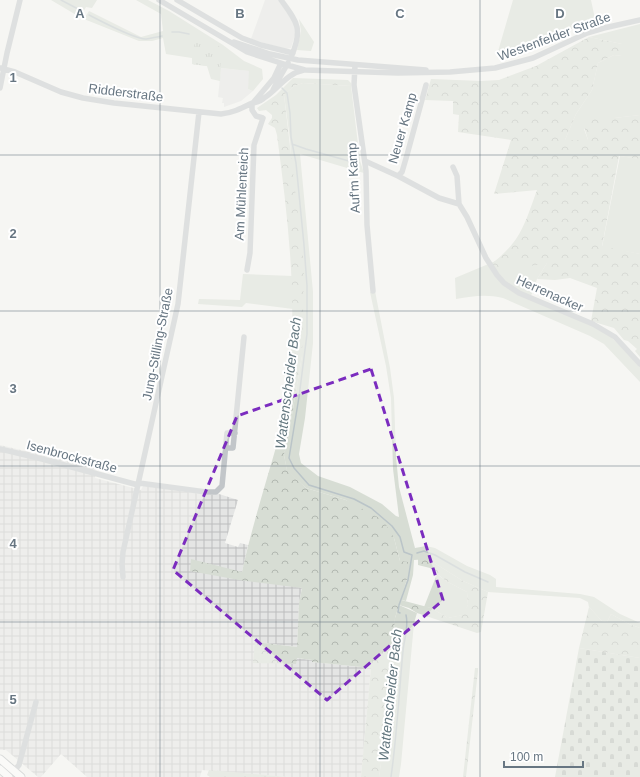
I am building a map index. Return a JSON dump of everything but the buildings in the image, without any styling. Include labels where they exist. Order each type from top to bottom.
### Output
[{"type":"main road","points":[[0,759],[11,774]]},
{"type":"main road","points":[[0,769],[21,777]]},
{"type":"street","points":[[0,88],[2,69],[20,0]]},
{"type":"street","name":"Westenfelder Straße","points":[[159,0],[247,52],[305,70],[398,73],[482,71],[520,62],[604,28],[640,20]]},
{"type":"street","points":[[177,0],[242,38],[261,45],[293,53]]},
{"type":"street","points":[[280,0],[295,20],[298,29],[297,38],[290,59]]},
{"type":"street","name":"Westenfelder Straße","points":[[230,41],[290,59],[450,72]]},
{"type":"street","name":"Westenfelder Straße","points":[[284,64],[290,59]]},
{"type":"street","name":"Ridderstraße","points":[[273,90],[284,64]]},
{"type":"street","name":"Ridderstraße","points":[[252,104],[284,64]]},
{"type":"street","name":"Auf'm Kamp","points":[[355,65],[354,85],[365,161],[367,225],[373,291]]},
{"type":"street","name":"Ridderstraße","points":[[2,69],[15,72],[55,90],[83,98],[215,114],[238,111],[258,102],[293,73],[305,70]]},
{"type":"street","name":"Neuer Kamp","points":[[398,176],[402,172],[426,85]]},
{"type":"street","name":"Am Mühlenteich","points":[[247,270],[250,253],[254,145],[263,118],[256,116],[252,110],[252,104]]},
{"type":"street","name":"Jung-Stilling-Straße","points":[[123,577],[123,552],[178,304],[199,112]]},
{"type":"street","points":[[365,161],[398,176],[438,198],[459,204]]},
{"type":"street","name":"Herrenacker","points":[[453,167],[457,176],[459,204],[467,217],[486,258],[504,284],[519,293],[593,324],[614,337],[640,364]]},
{"type":"street","name":"Isenbrockstraße","points":[[0,449],[138,484],[216,492],[222,486],[226,448],[233,448],[244,337]]},
{"type":"street","points":[[11,774],[19,765],[36,702]]},
{"type":"highlighted area","points":[[371,369],[443,600],[327,700],[173,570],[237,416]]},
{"type":"shaded area","points":[[265,0],[278,0],[293,21],[295,35],[291,48],[285,49],[251,39]]},
{"type":"shaded area","points":[[221,68],[250,71],[248,89],[253,91],[241,101],[224,107],[224,103],[222,103],[223,98],[218,97]]},
{"type":"shaded area","points":[[0,445],[97,468],[95,478],[141,490],[143,486],[209,495],[219,494],[238,500],[225,543],[238,547],[240,543],[248,545],[242,572],[302,588],[299,603],[297,647],[255,642],[296,664],[296,658],[312,660],[312,662],[371,668],[361,777],[288,777],[202,770],[200,777],[87,777],[61,754],[41,777],[38,777],[6,750],[0,750]]},
{"type":"green space","points":[[51,0],[97,0],[92,8],[86,7],[82,14],[78,16]]},
{"type":"green space","points":[[136,0],[148,0],[169,11],[223,45],[244,61],[262,69],[263,79],[253,91],[248,89],[249,71],[221,68],[220,81],[211,79],[207,66],[192,64],[192,58],[166,54],[163,38],[152,41],[139,41],[84,19],[89,11],[141,37],[163,31],[161,14]]},
{"type":"green space","points":[[513,0],[591,0],[595,19],[536,44],[497,55]]},
{"type":"green space","points":[[299,19],[314,42],[311,51],[297,50],[301,31]]},
{"type":"green space","points":[[640,24],[640,115],[614,118],[596,118],[584,129],[588,140],[565,140],[576,114],[592,90],[598,63],[614,55],[622,56],[622,44],[589,37]]},
{"type":"green space","points":[[196,33],[227,51],[226,60],[221,63],[220,68],[192,64]]},
{"type":"green space","points":[[589,37],[622,44],[622,56],[614,55],[598,63],[592,90],[576,114],[565,140],[588,140],[583,123],[596,118],[614,118],[640,115],[640,159],[619,156],[602,246],[640,254],[640,357],[635,351],[637,349],[628,341],[624,340],[614,328],[591,321],[597,288],[570,278],[555,280],[537,279],[547,263],[525,267],[517,252],[502,269],[491,264],[516,240],[525,222],[537,190],[494,194],[511,140],[458,132],[459,115],[453,114],[453,101],[425,100],[431,79],[481,81],[499,80],[536,66]]},
{"type":"green space","points":[[293,78],[348,80],[351,83],[351,86],[303,83],[294,86],[284,95],[304,266],[302,356],[284,455],[287,470],[306,488],[346,500],[383,520],[394,538],[400,561],[408,562],[407,579],[401,600],[431,608],[448,618],[462,615],[468,605],[467,592],[446,581],[430,568],[418,565],[418,559],[428,559],[463,581],[488,592],[481,632],[477,633],[417,613],[409,608],[399,605],[395,618],[386,728],[379,777],[361,777],[371,668],[312,662],[312,660],[297,658],[296,664],[253,663],[255,642],[297,647],[299,603],[302,588],[239,580],[190,571],[191,559],[242,572],[277,443],[285,407],[292,339],[289,237],[277,135],[275,128],[268,124],[272,118],[272,115],[266,110],[259,111],[257,108],[276,95]]},
{"type":"green space","points":[[303,83],[351,86],[360,161],[364,173],[300,154],[313,292],[313,343],[305,418],[299,454],[301,463],[318,476],[350,487],[382,504],[399,517],[393,469],[391,398],[386,366],[370,292],[375,291],[390,368],[394,398],[396,457],[399,487],[415,548],[426,546],[435,548],[467,566],[490,575],[496,579],[496,587],[580,594],[594,597],[620,614],[640,623],[640,628],[611,614],[607,622],[602,621],[589,607],[588,602],[580,598],[488,592],[463,581],[428,559],[414,560],[413,575],[406,601],[401,600],[407,579],[400,561],[394,538],[346,500],[306,488],[287,471],[284,455],[302,356],[290,140],[284,95],[294,86]]},
{"type":"green space","points":[[620,156],[640,159],[640,254],[602,247]]},
{"type":"green space","points":[[517,252],[547,263],[537,279],[531,296],[588,323],[610,336],[640,365],[640,382],[604,344],[590,336],[503,298],[480,296],[456,299],[455,278]]},
{"type":"green space","points":[[243,274],[292,276],[293,309],[246,303],[242,307],[198,304],[199,299],[240,300]]},
{"type":"green space","points":[[437,574],[446,581],[467,592],[468,605],[463,615],[448,618],[431,608],[424,607]]},
{"type":"green space","points":[[399,605],[417,613],[414,623],[401,764],[399,777],[379,777],[386,728],[395,618]]},
{"type":"green space","points":[[589,607],[602,621],[607,622],[611,614],[640,628],[640,658],[579,648]]},
{"type":"green space","points":[[579,648],[640,658],[640,777],[555,777]]},
{"type":"green space","points":[[475,668],[478,668],[478,671],[466,777],[463,777]]},
{"type":"green space","points":[[209,770],[288,777],[210,777],[207,775]]},
{"type":"waterway","points":[[61,0],[80,10]]},
{"type":"waterway","points":[[89,15],[134,36],[146,39],[162,36]]},
{"type":"waterway","points":[[172,32],[189,34]]},
{"type":"waterway","name":"Wattenscheider Bach","points":[[282,88],[287,93],[290,113],[291,137],[296,163],[307,286],[307,334],[289,458],[294,468],[309,485],[354,499],[371,508],[392,526],[400,537],[404,552],[412,555],[408,580],[399,605],[398,612],[400,613]]},
{"type":"waterway","points":[[292,144],[356,163]]},
{"type":"waterway","points":[[417,553],[424,551],[435,555],[465,572],[488,582]]},
{"type":"waterway","name":"Wattenscheider Bach","points":[[391,777],[403,651],[407,628],[406,615]]}]
